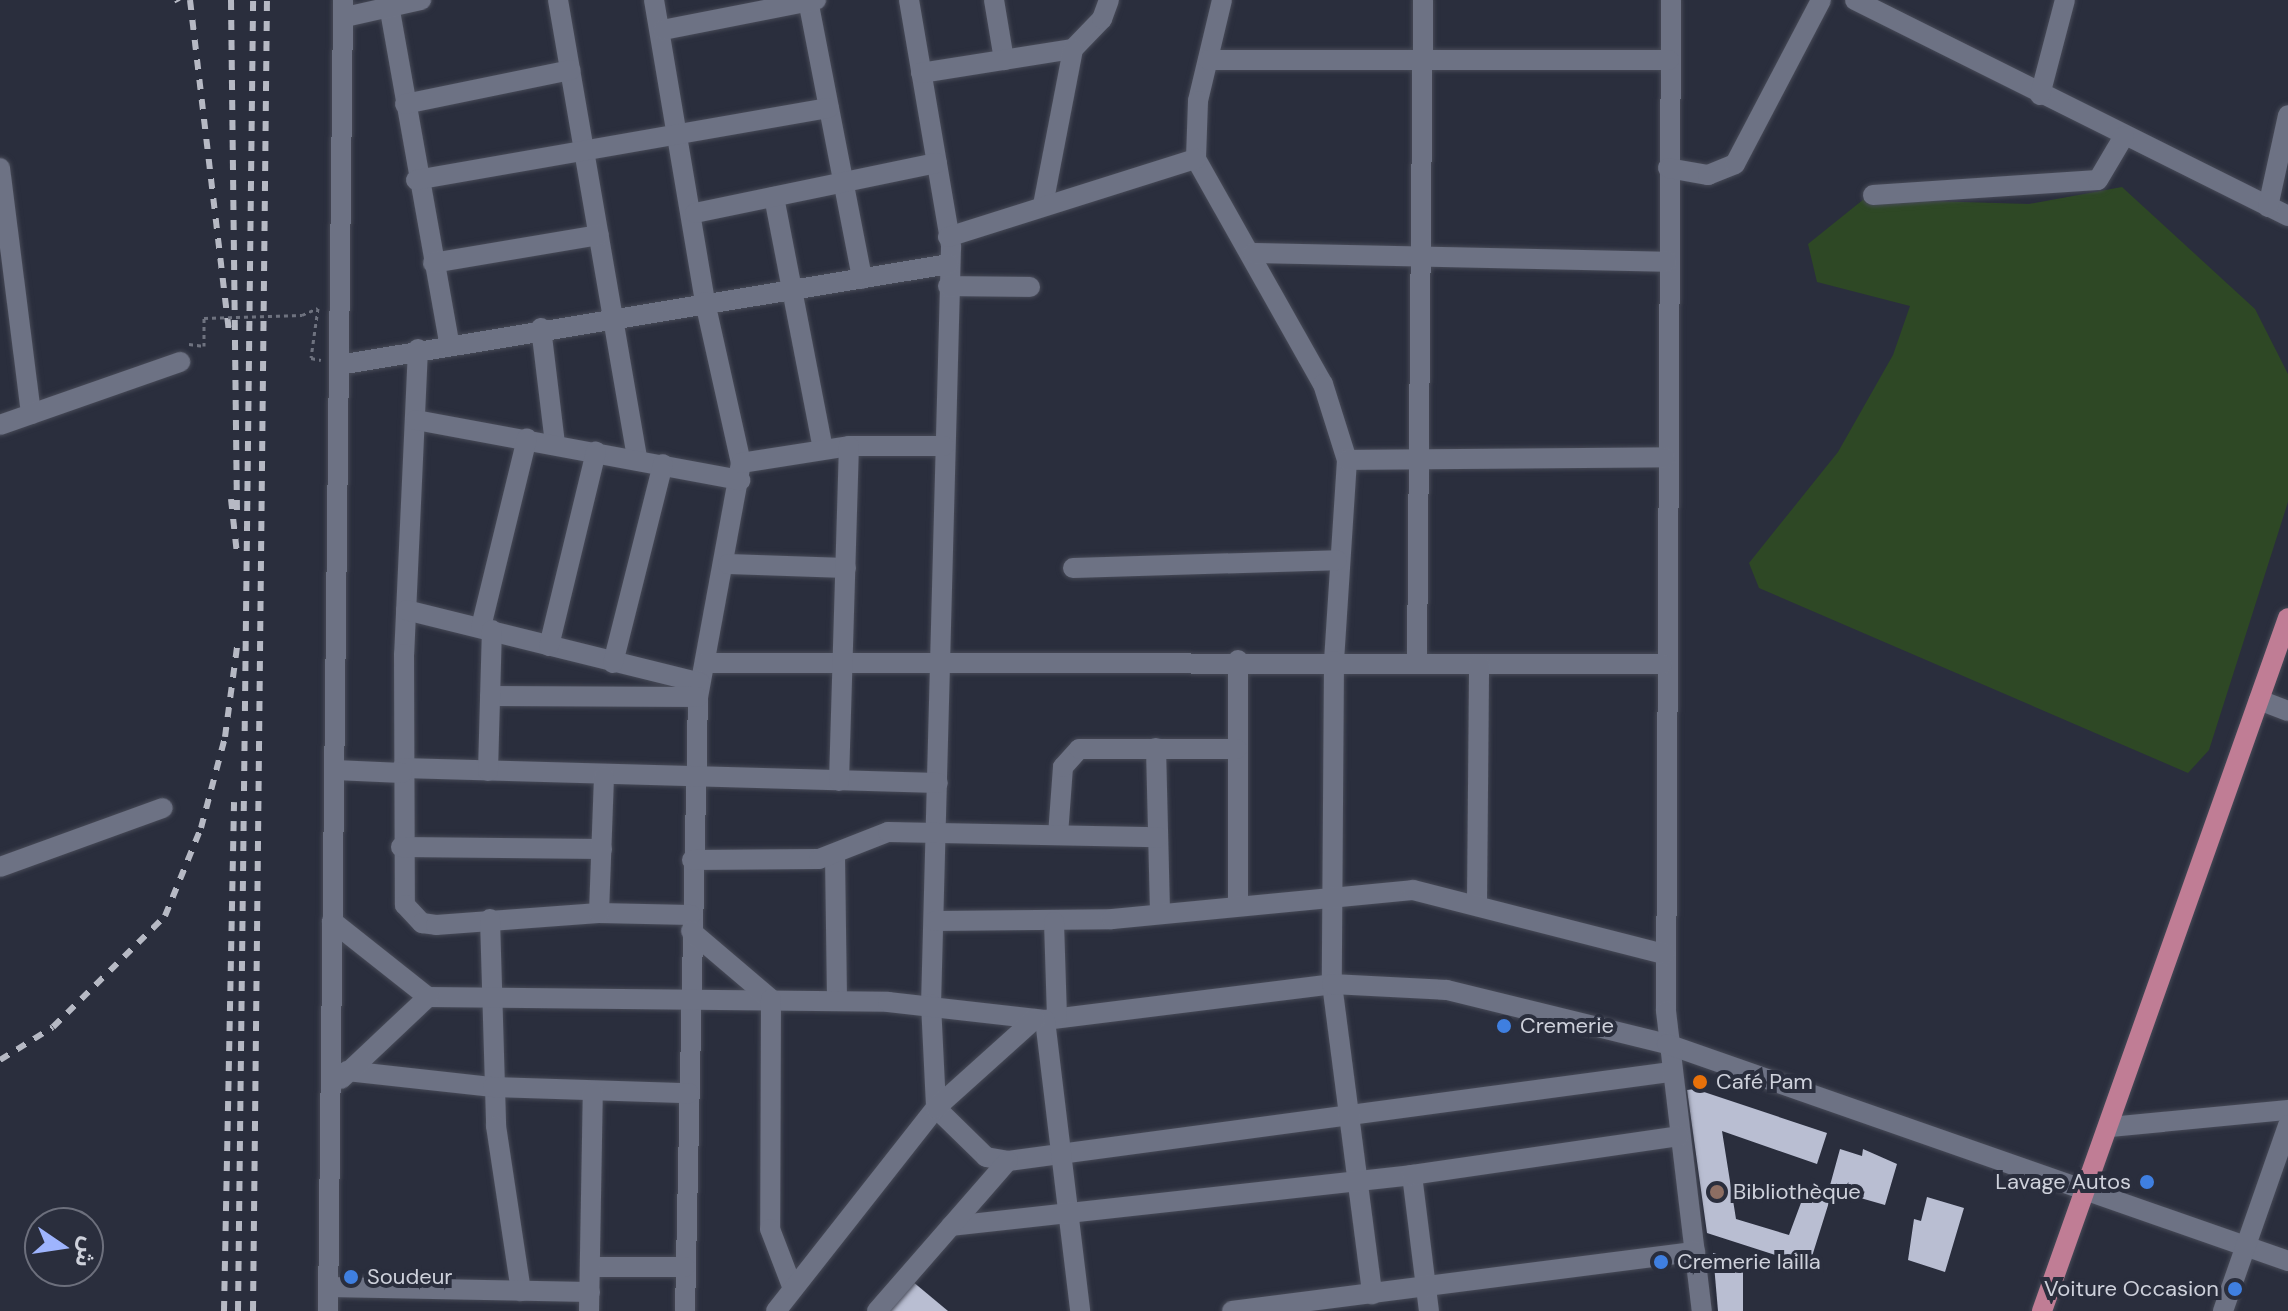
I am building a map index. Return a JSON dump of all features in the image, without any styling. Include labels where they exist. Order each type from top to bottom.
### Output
[{"type":"main road","points":[[2042,1311],[2110,1127],[2288,618]]},
{"type":"street","points":[[328,1311],[332,921],[345,364],[344,8],[421,0]]},
{"type":"street","points":[[558,0],[615,316],[637,459]]},
{"type":"street","points":[[654,0],[663,30],[695,213],[705,302],[741,471],[728,564],[701,681],[694,779],[685,1311]]},
{"type":"street","points":[[909,0],[937,163],[949,264],[931,1004],[936,1108],[986,1157],[1008,1161],[1671,1072]]},
{"type":"street","points":[[994,0],[1004,60]]},
{"type":"street","points":[[1043,205],[1073,49],[1102,19],[1109,0]]},
{"type":"street","points":[[1222,0],[1208,60],[1196,159],[1221,212],[1253,253],[1336,414],[1347,460],[1337,560],[1334,661],[1332,984],[1372,1294]]},
{"type":"street","points":[[1417,661],[1416,461],[1423,0]]},
{"type":"street","points":[[1671,0],[1662,664],[1667,1044],[1702,1311]]},
{"type":"street","points":[[1668,168],[1708,175],[1735,164],[1821,0]]},
{"type":"street","points":[[1855,0],[2040,95],[2288,216]]},
{"type":"street","points":[[2040,95],[2065,0]]},
{"type":"street","points":[[663,30],[811,1],[862,279]]},
{"type":"street","points":[[389,5],[416,180],[449,343]]},
{"type":"street","points":[[921,73],[1073,49]]},
{"type":"street","points":[[1208,60],[1669,60]]},
{"type":"street","points":[[405,104],[571,70]]},
{"type":"street","points":[[416,180],[584,147],[829,108]]},
{"type":"street","points":[[2268,207],[2288,115]]},
{"type":"street","points":[[1873,195],[2098,180],[2124,136]]},
{"type":"street","points":[[948,237],[1196,159]]},
{"type":"street","points":[[695,213],[843,186],[937,163]]},
{"type":"street","points":[[0,168],[31,414]]},
{"type":"street","points":[[774,197],[788,291],[823,449]]},
{"type":"street","points":[[433,263],[599,235]]},
{"type":"street","points":[[1253,253],[1667,262]]},
{"type":"street","points":[[345,364],[449,343],[949,264]]},
{"type":"street","points":[[948,286],[1030,287]]},
{"type":"street","points":[[541,328],[555,443]]},
{"type":"street","points":[[418,349],[406,610],[401,847],[412,916],[436,925],[599,913],[691,923],[771,999],[770,1229],[793,1289]]},
{"type":"street","points":[[0,425],[182,353]]},
{"type":"street","points":[[416,420],[663,464],[741,471],[823,449],[944,446]]},
{"type":"street","points":[[488,771],[490,696],[486,629],[527,439]]},
{"type":"street","points":[[839,781],[846,660],[849,446]]},
{"type":"street","points":[[549,646],[596,452]]},
{"type":"street","points":[[1347,460],[1665,457]]},
{"type":"street","points":[[613,663],[663,464]]},
{"type":"street","points":[[1073,568],[1337,560]]},
{"type":"street","points":[[728,564],[846,568]]},
{"type":"street","points":[[406,610],[613,663],[701,681]]},
{"type":"street","points":[[490,696],[701,681],[846,660],[940,658],[1662,664]]},
{"type":"street","points":[[1238,660],[1238,906]]},
{"type":"street","points":[[1477,903],[1479,664]]},
{"type":"street","points":[[2259,700],[2288,711]]},
{"type":"street","points":[[1058,835],[1063,767],[1072,753],[1156,748],[1237,749]]},
{"type":"street","points":[[1156,748],[1160,913]]},
{"type":"street","points":[[335,770],[938,783]]},
{"type":"street","points":[[599,913],[604,776]]},
{"type":"street","points":[[0,867],[163,808]]},
{"type":"street","points":[[692,860],[835,856],[874,834],[1158,837]]},
{"type":"street","points":[[401,847],[602,849]]},
{"type":"street","points":[[835,856],[837,1001]]},
{"type":"street","points":[[935,921],[1054,922],[1413,890],[1477,903],[1665,954]]},
{"type":"street","points":[[490,919],[493,1087],[521,1291]]},
{"type":"street","points":[[332,921],[428,997],[690,1003],[771,999],[931,1004],[1046,1019],[1332,984],[1447,990],[1667,1044],[2088,1186],[2288,1261]]},
{"type":"street","points":[[1054,922],[1046,1019],[1080,1311]]},
{"type":"street","points":[[330,1093],[347,1071],[428,997]]},
{"type":"street","points":[[776,1311],[936,1108],[1046,1019]]},
{"type":"street","points":[[347,1071],[493,1087],[689,1093]]},
{"type":"street","points":[[328,1287],[521,1291],[590,1302],[593,1092]]},
{"type":"street","points":[[2110,1127],[2288,1110]]},
{"type":"street","points":[[951,1226],[1070,1217],[1359,1179],[1412,1175],[1679,1136]]},
{"type":"street","points":[[2223,1311],[2286,1136]]},
{"type":"street","points":[[877,1311],[1008,1161]]},
{"type":"street","points":[[1412,1175],[1429,1311]]},
{"type":"street","points":[[1232,1311],[1695,1252]]},
{"type":"street","points":[[590,1267],[685,1267]]},
{"type":"path","points":[[182,353],[204,346],[204,318],[302,315],[318,308],[311,358]]},
{"type":"green space","points":[[2122,187],[2255,309],[2288,374],[2288,502],[2209,750],[2188,773],[1759,588],[1749,563],[1838,452],[1893,355],[1910,306],[1817,282],[1808,244],[1864,199],[2029,204]]},
{"type":"building","points":[[1695,1089],[1827,1133],[1817,1164],[1722,1131],[1736,1219],[1789,1235],[1805,1192],[1830,1199],[1809,1266],[1707,1233],[1687,1090]]},
{"type":"building","points":[[1840,1149],[1862,1156],[1863,1149],[1897,1164],[1885,1205],[1829,1189]]},
{"type":"building","points":[[1927,1197],[1964,1208],[1945,1272],[1908,1260],[1914,1219],[1921,1221]]},
{"type":"building","points":[[1713,1253],[1743,1262],[1743,1311],[1718,1311]]},
{"type":"building","points":[[912,1281],[948,1311],[887,1311]]},
{"type":"railway","points":[[190,0],[229,333]]},
{"type":"railway","points":[[231,0],[237,511]]},
{"type":"railway","points":[[238,1311],[253,0]]},
{"type":"railway","points":[[253,1311],[267,0]]},
{"type":"railway","points":[[231,499],[237,554]]},
{"type":"railway","points":[[0,1060],[53,1027],[165,916],[201,828],[225,737],[237,647]]},
{"type":"railway","points":[[224,1311],[234,802]]},
{"type":"place","name":"Cremerie","points":[[1504,1026]]},
{"type":"place","name":"Café Pam","points":[[1700,1082]]},
{"type":"place","name":"Lavage Autos","points":[[2147,1182]]},
{"type":"place","name":"Bibliothèque","points":[[1717,1192]]},
{"type":"place","name":"Cremerie lailla","points":[[1661,1262]]},
{"type":"place","name":"Soudeur","points":[[351,1277]]},
{"type":"place","name":"Voiture Occasion","points":[[2235,1289]]}]
